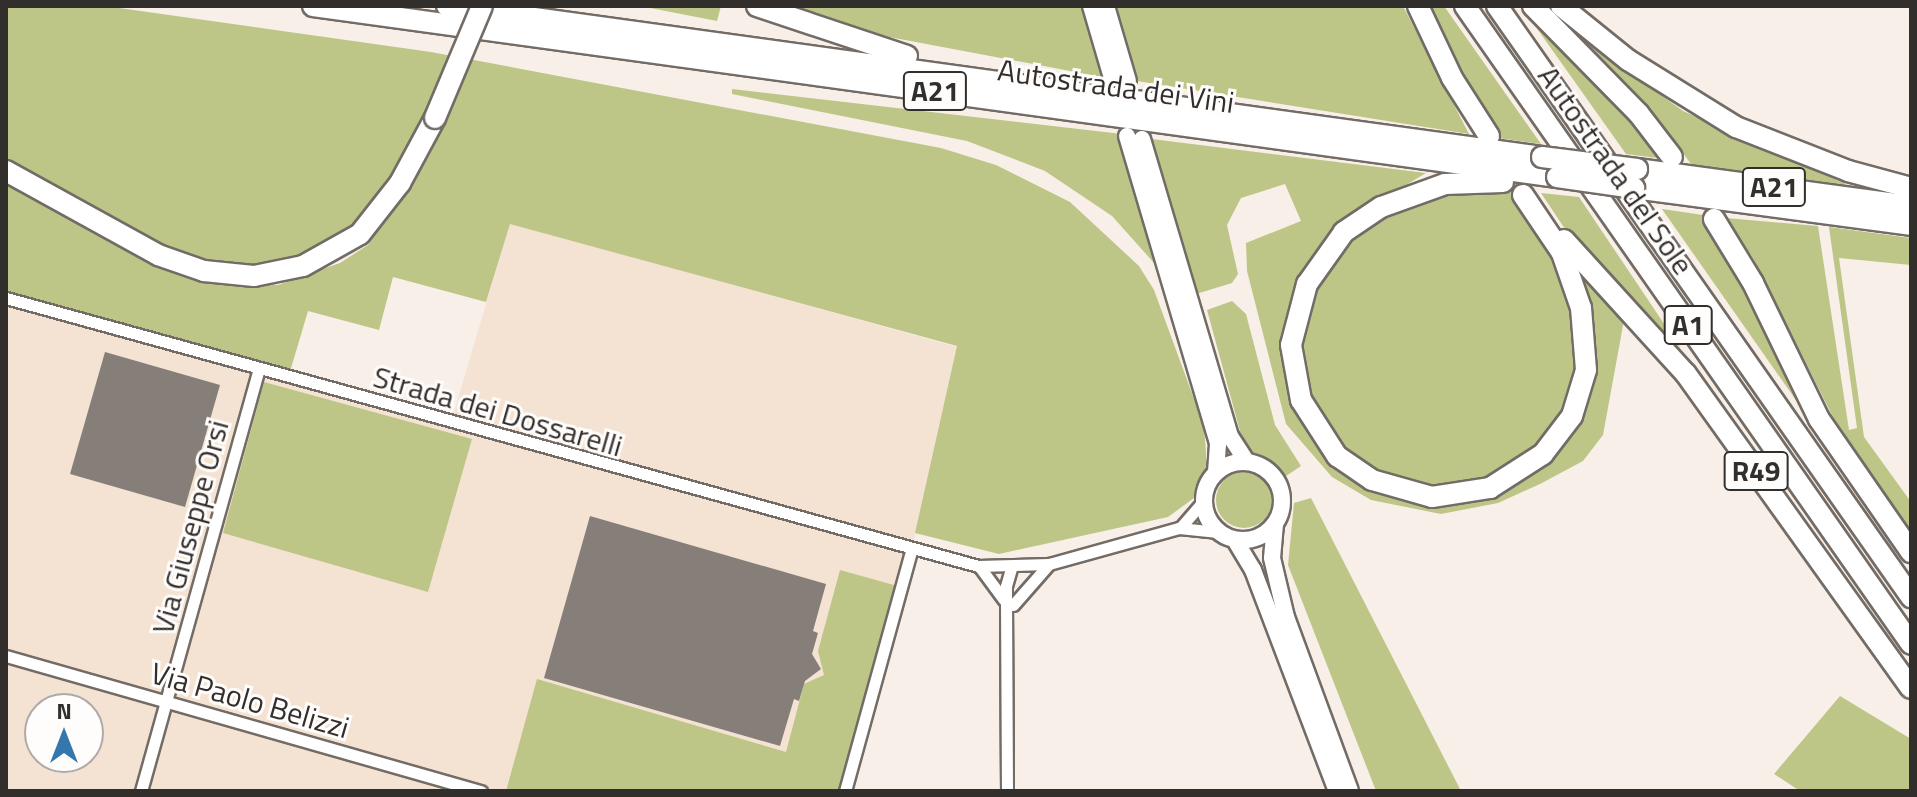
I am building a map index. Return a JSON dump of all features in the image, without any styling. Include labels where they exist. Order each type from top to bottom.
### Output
[{"type":"highway","name":"Autostrada dei Vini","points":[[313,6],[1562,183]]},
{"type":"highway","name":"Autostrada dei Vini","points":[[447,6],[1542,157],[1641,182],[1911,225]]},
{"type":"highway","points":[[6,171],[158,255],[204,271],[254,276],[303,266],[360,234],[400,183],[435,118],[482,6]]},
{"type":"highway","points":[[757,6],[877,50],[1167,105]]},
{"type":"highway","points":[[1418,6],[1452,78],[1489,136]]},
{"type":"highway","name":"Autostrada del Sole","points":[[1465,6],[1911,644]]},
{"type":"highway","name":"Autostrada del Sole","points":[[1497,6],[1911,597]]},
{"type":"highway","points":[[1533,6],[1639,114],[1672,157]]},
{"type":"highway","points":[[1561,6],[1638,67],[1736,127],[1848,171],[1911,188]]},
{"type":"highway","name":"R49","points":[[1562,183],[1487,180],[1424,189],[1361,218],[1316,267],[1291,345],[1301,400],[1337,456],[1372,480],[1432,497],[1490,488],[1543,454],[1572,416],[1586,370],[1581,308],[1562,253],[1527,195],[1686,374],[1911,688]]},
{"type":"highway","name":"Autostrada dei Vini","points":[[1641,182],[1911,206]]},
{"type":"highway","points":[[1562,183],[1641,182]]},
{"type":"highway","name":"R49","points":[[1714,219],[1753,283],[1819,419],[1911,552]]},
{"type":"highway","points":[[1871,635],[1911,699]]},
{"type":"main road","points":[[1091,6],[1120,79],[1106,6]]},
{"type":"main road","points":[[1275,524],[1257,538],[1235,540],[1218,532],[1203,502],[1216,472],[1218,444],[1135,138],[1230,436],[1247,462],[1278,483],[1282,500],[1275,524],[1272,558],[1286,617],[1350,791]]},
{"type":"main road","points":[[1216,472],[1247,462]]},
{"type":"main road","points":[[1235,540],[1253,570],[1337,791]]},
{"type":"street","name":"Strada dei Dossarelli","points":[[6,298],[911,551],[978,566],[1011,568],[1049,564],[1179,528]]},
{"type":"street","name":"Via Giuseppe Orsi","points":[[141,791],[259,369]]},
{"type":"street","points":[[1179,528],[1203,502]]},
{"type":"street","points":[[1179,528],[1218,532]]},
{"type":"street","points":[[845,791],[911,551]]},
{"type":"street","points":[[1010,605],[1049,564]]},
{"type":"street","points":[[978,566],[1010,605]]},
{"type":"street","points":[[1007,791],[1011,568]]},
{"type":"street","name":"Via Paolo Belizzi","points":[[6,656],[481,791]]},
{"type":"shaded area","points":[[510,223],[957,347],[911,552],[845,791],[6,791],[6,297],[452,419]]},
{"type":"green space","points":[[6,6],[105,6],[431,52],[941,148],[996,165],[1070,202],[1139,266],[1154,290],[1204,426],[1207,466],[1194,498],[1168,517],[999,554],[915,533],[957,346],[510,224],[486,302],[393,277],[379,330],[308,311],[289,375],[6,300],[6,182],[191,278],[278,285],[340,263],[368,245],[447,122],[427,112],[402,164],[344,239],[273,267],[219,266],[159,246],[6,162]]},
{"type":"green space","points":[[640,6],[721,6],[717,21]]},
{"type":"green space","points":[[787,6],[1082,6],[1102,77],[868,33]]},
{"type":"green space","points":[[1112,6],[1403,6],[1469,134],[1137,81]]},
{"type":"green space","points":[[1426,6],[1444,6],[1541,144],[1498,138]]},
{"type":"green space","points":[[1521,6],[1620,103],[1664,159],[1626,154]]},
{"type":"green space","points":[[1582,38],[1683,111],[1848,185],[1691,164],[1647,104]]},
{"type":"green space","points":[[732,89],[1122,134],[1163,273],[1112,216],[1045,171],[967,141],[732,94]]},
{"type":"green space","points":[[1152,139],[1426,173],[1376,203],[1296,292],[1285,330],[1292,395],[1383,491],[1508,485],[1595,370],[1583,271],[1624,320],[1603,435],[1583,461],[1540,484],[1498,503],[1441,514],[1371,500],[1332,477],[1286,424],[1247,271],[1246,243],[1301,221],[1285,184],[1241,198],[1227,225],[1238,274],[1232,283],[1196,294]]},
{"type":"green space","points":[[1480,189],[1515,193],[1559,261],[1581,338],[1573,398],[1541,447],[1477,485],[1421,487],[1376,474],[1338,446],[1308,399],[1299,338],[1317,279],[1370,219],[1418,198]]},
{"type":"green space","points":[[1541,193],[1579,197],[1681,349],[1569,235]]},
{"type":"green space","points":[[1662,209],[1703,215],[1731,256],[1814,426]]},
{"type":"green space","points":[[1726,218],[1818,226],[1849,430],[1857,428],[1829,227],[1911,238],[1911,265],[1839,258],[1864,437],[1911,502],[1911,532],[1834,419],[1753,258]]},
{"type":"green space","points":[[1232,301],[1246,314],[1275,425],[1301,466],[1286,476],[1268,468],[1243,442],[1207,310]]},
{"type":"green space","points":[[264,382],[472,439],[428,592],[223,533]]},
{"type":"green space","points":[[1244,472],[1264,480],[1272,500],[1264,520],[1244,528],[1224,520],[1216,500],[1224,480]]},
{"type":"green space","points":[[1311,498],[1461,791],[1376,791],[1288,565],[1294,503]]},
{"type":"green space","points":[[840,570],[901,587],[845,791],[506,791],[537,679],[786,752],[804,684],[824,675],[818,651]]},
{"type":"green space","points":[[1840,696],[1911,739],[1911,791],[1800,791],[1774,774]]},
{"type":"building","points":[[105,352],[220,385],[185,507],[70,474]]},
{"type":"building","points":[[590,516],[826,584],[813,631],[818,633],[812,654],[821,669],[805,681],[799,701],[794,699],[780,746],[544,678]]}]
